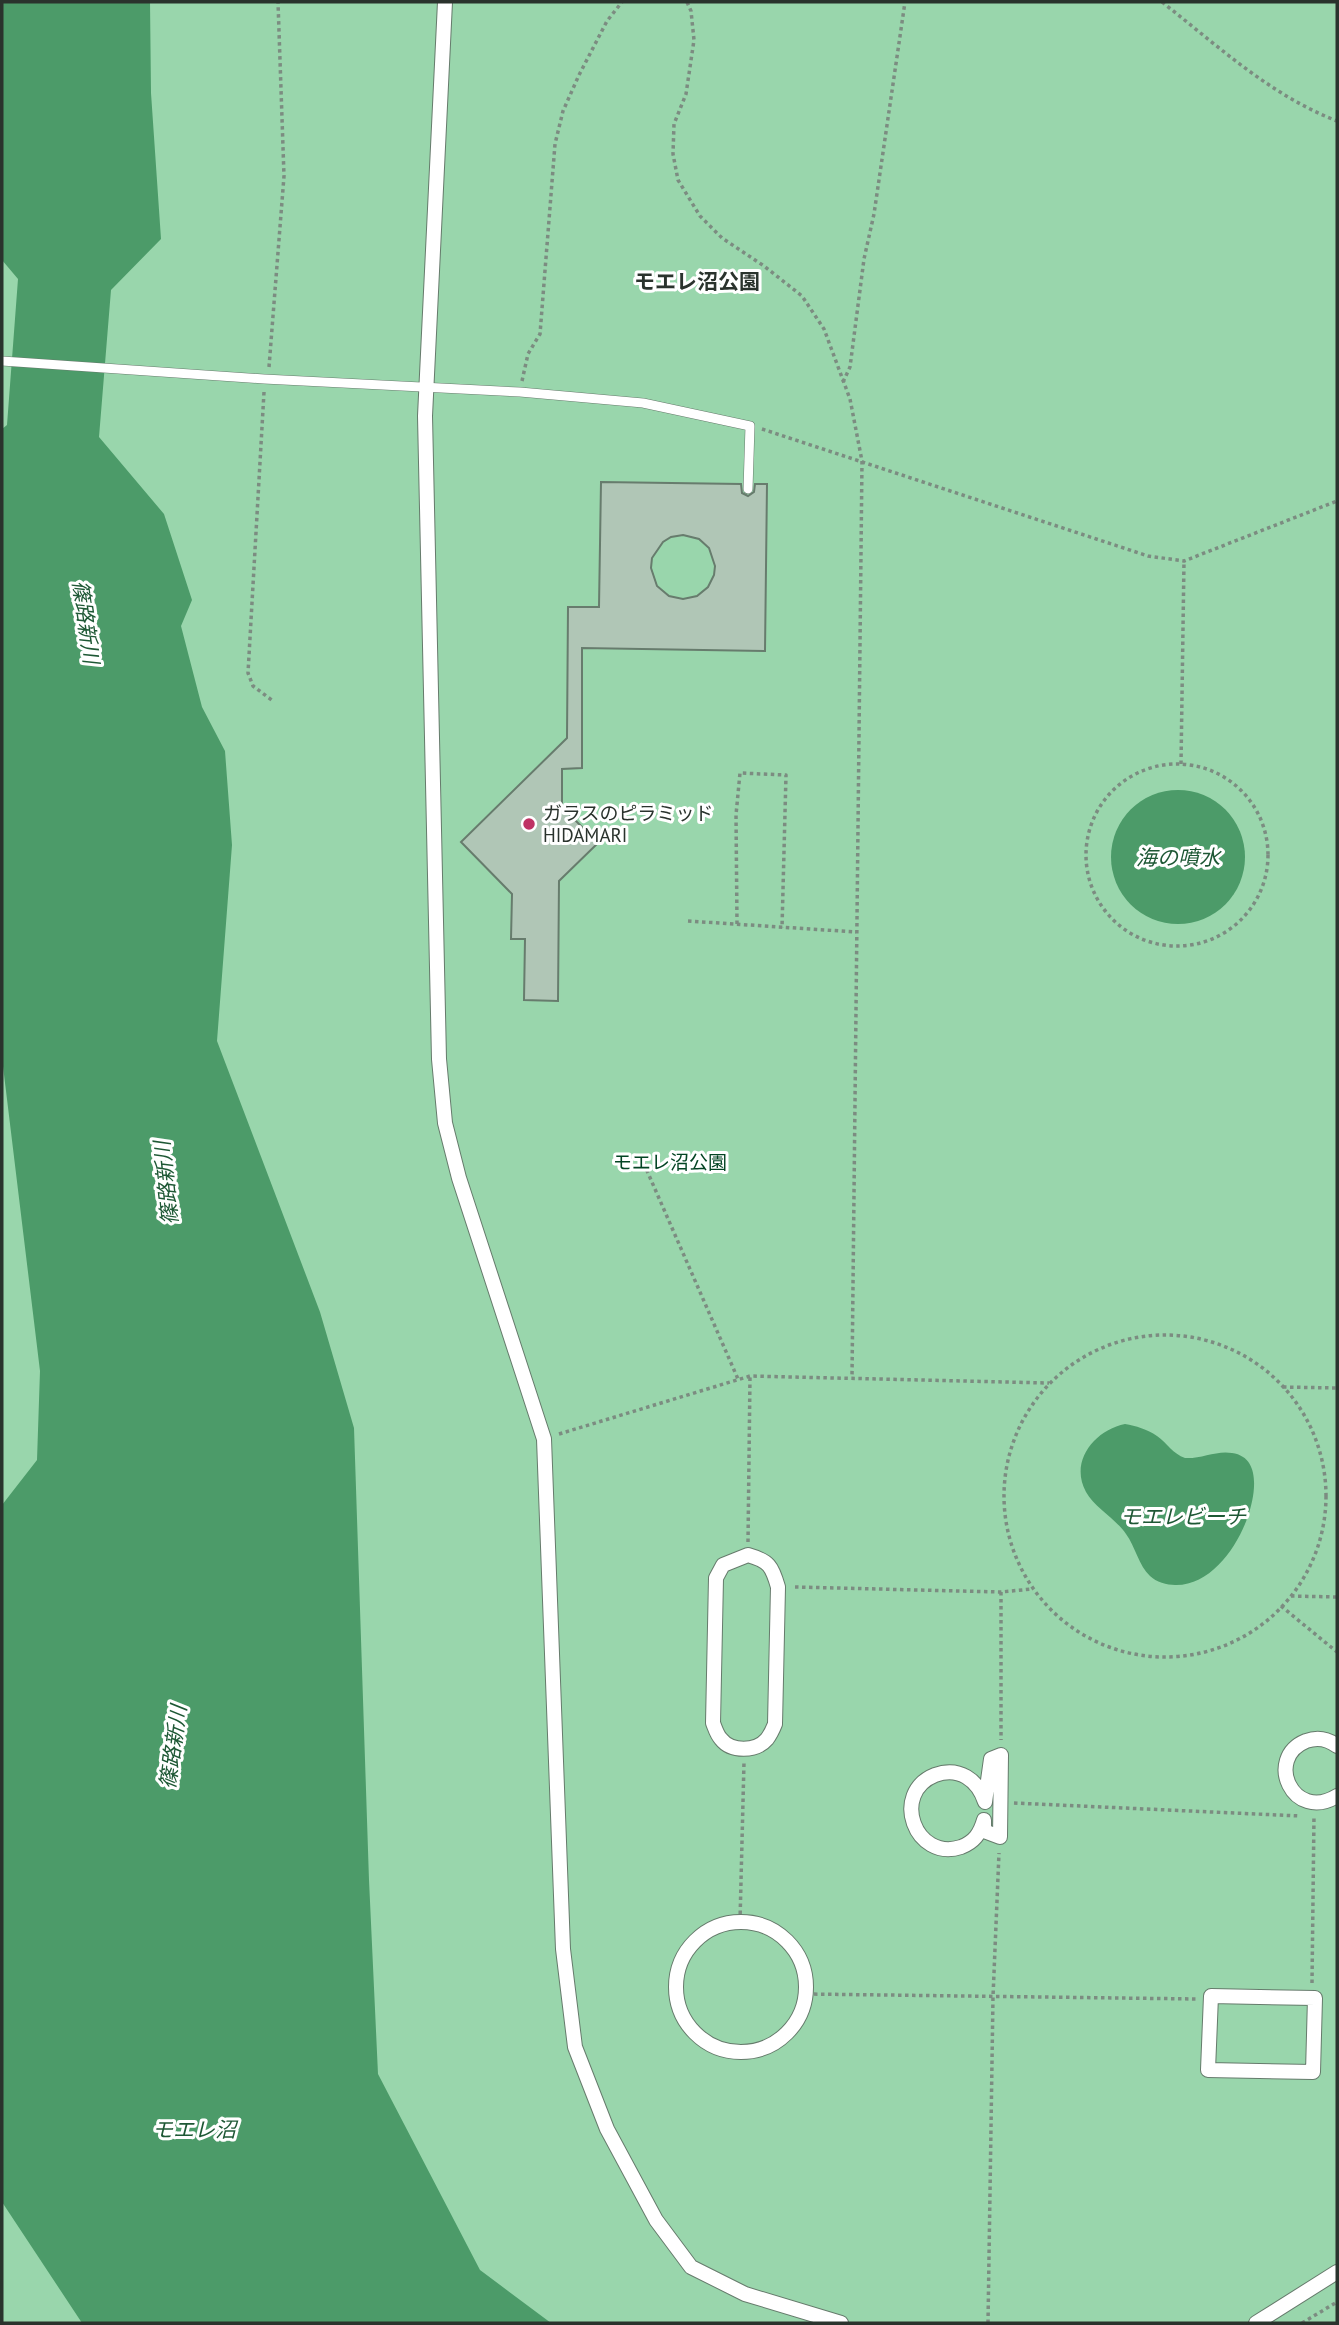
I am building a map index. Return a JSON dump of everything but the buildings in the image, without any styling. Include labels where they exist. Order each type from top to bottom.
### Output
[{"type":"street","points":[[445,2],[426,388],[439,1059],[445,1123],[459,1178],[544,1438],[563,1949],[575,2047],[607,2129],[656,2220],[691,2267],[745,2294],[841,2323]]},
{"type":"street","points":[[748,1555],[760,1558],[773,1568],[779,1587],[775,1724],[767,1739],[757,1747],[744,1749],[731,1747],[721,1739],[713,1723],[716,1578],[723,1564],[748,1555]]},
{"type":"street","points":[[1337,1746],[1323,1739],[1302,1743],[1294,1749],[1285,1769],[1291,1790],[1315,1810],[1337,1796]]},
{"type":"street","points":[[1002,1755],[1002,1803],[1000,1837],[984,1831],[984,1820],[977,1837],[967,1845],[954,1849],[940,1849],[928,1844],[918,1835],[910,1810],[919,1787],[928,1778],[939,1773],[962,1774],[981,1790],[985,1802],[991,1759],[1002,1755]]},
{"type":"street","points":[[740,1921],[759,1923],[776,1931],[790,1943],[801,1959],[806,1977],[807,1994],[799,2017],[787,2034],[771,2046],[751,2052],[730,2052],[711,2046],[694,2033],[682,2017],[676,1997],[676,1978],[681,1960],[691,1944],[705,1932],[722,1924],[740,1921]]},
{"type":"street","points":[[1211,1996],[1315,1998],[1312,2072],[1208,2070],[1211,2000],[1211,1996]]},
{"type":"street","points":[[1256,2323],[1337,2273]]},
{"type":"lane","points":[[2,361],[266,379],[520,392],[643,403],[750,426],[748,489]]},
{"type":"path","points":[[273,701],[253,686],[248,673],[266,379],[284,176],[278,2]]},
{"type":"path","points":[[520,392],[528,354],[540,334],[555,144],[563,111],[607,21],[622,2]]},
{"type":"path","points":[[687,2],[691,11],[694,40],[686,94],[674,124],[673,154],[678,180],[700,216],[722,238],[802,296],[824,329],[844,382],[862,461],[852,1377]]},
{"type":"path","points":[[844,382],[850,367],[864,259],[874,214],[905,2]]},
{"type":"path","points":[[1162,2],[1282,95],[1337,121]]},
{"type":"path","points":[[750,426],[1148,555],[1184,561],[1337,501]]},
{"type":"path","points":[[1181,764],[1184,561]]},
{"type":"path","points":[[1181,764],[1216,774],[1233,783],[1246,796],[1257,811],[1264,828],[1268,862],[1259,897],[1249,912],[1234,926],[1214,938],[1194,944],[1156,945],[1137,937],[1121,925],[1097,899],[1085,865],[1085,849],[1088,828],[1098,808],[1116,786],[1142,771],[1181,764]]},
{"type":"path","points":[[737,924],[736,815],[740,773],[786,775],[782,928]]},
{"type":"path","points":[[688,920],[856,932]]},
{"type":"path","points":[[641,1157],[738,1380]]},
{"type":"path","points":[[1143,1335],[1198,1339],[1227,1348],[1265,1370],[1283,1387],[1298,1406],[1319,1449],[1325,1492],[1322,1531],[1306,1573],[1291,1596],[1268,1620],[1223,1646],[1174,1658],[1120,1650],[1071,1627],[1051,1610],[1032,1588],[1018,1565],[1005,1512],[1005,1485],[1018,1432],[1049,1383],[1068,1366],[1091,1353],[1118,1341],[1143,1335]]},
{"type":"path","points":[[544,1438],[750,1376],[1049,1383]]},
{"type":"path","points":[[748,1555],[750,1376]]},
{"type":"path","points":[[1283,1387],[1337,1388]]},
{"type":"path","points":[[779,1587],[1001,1592],[1032,1588]]},
{"type":"path","points":[[1001,1592],[1002,1755]]},
{"type":"path","points":[[1291,1596],[1337,1597]]},
{"type":"path","points":[[1281,1606],[1337,1652]]},
{"type":"path","points":[[740,1921],[744,1749]]},
{"type":"path","points":[[1002,1803],[1300,1816]]},
{"type":"path","points":[[1315,1810],[1326,1817]]},
{"type":"path","points":[[1312,1998],[1315,1810]]},
{"type":"path","points":[[988,2323],[993,1997],[1000,1837]]},
{"type":"path","points":[[807,1994],[1211,2000]]},
{"type":"path","points":[[1302,2323],[1337,2302]]},
{"type":"green space","name":"モエレ沼公園","points":[[2,2],[1337,2],[1337,2323],[2,2323]]},
{"type":"water","name":"モエレ沼","points":[[2,2],[150,2],[151,93],[161,239],[111,290],[99,437],[164,514],[192,600],[181,626],[202,707],[225,751],[232,845],[217,1041],[320,1312],[354,1428],[378,2074],[480,2270],[551,2323],[82,2323],[2,2202],[2,1505],[37,1460],[40,1371],[2,1058],[2,429],[7,425],[18,279],[2,260]]},
{"type":"water","name":"海の噴水","points":[[1178,790],[1204,795],[1225,810],[1240,831],[1245,857],[1240,883],[1225,904],[1204,919],[1178,924],[1152,919],[1131,904],[1116,883],[1111,857],[1116,831],[1131,810],[1152,795]]},
{"type":"water","name":"モエレビーチ","points":[[1125,1424],[1153,1434],[1185,1458],[1232,1453],[1242,1456],[1252,1469],[1253,1498],[1243,1528],[1221,1562],[1200,1579],[1175,1585],[1152,1578],[1143,1567],[1126,1534],[1086,1492],[1081,1469],[1088,1449],[1104,1433]]},
{"type":"place","name":"ガラスのピラミッド HIDAMARI","points":[[529,824]]},
{"type":"district","name":"モエレ沼公園","points":[[697,281]]},
{"type":"water label","name":"篠路新川","points":[[86,622]]},
{"type":"water label","name":"篠路新川","points":[[166,1183]]},
{"type":"water label","name":"篠路新川","points":[[173,1747]]}]
